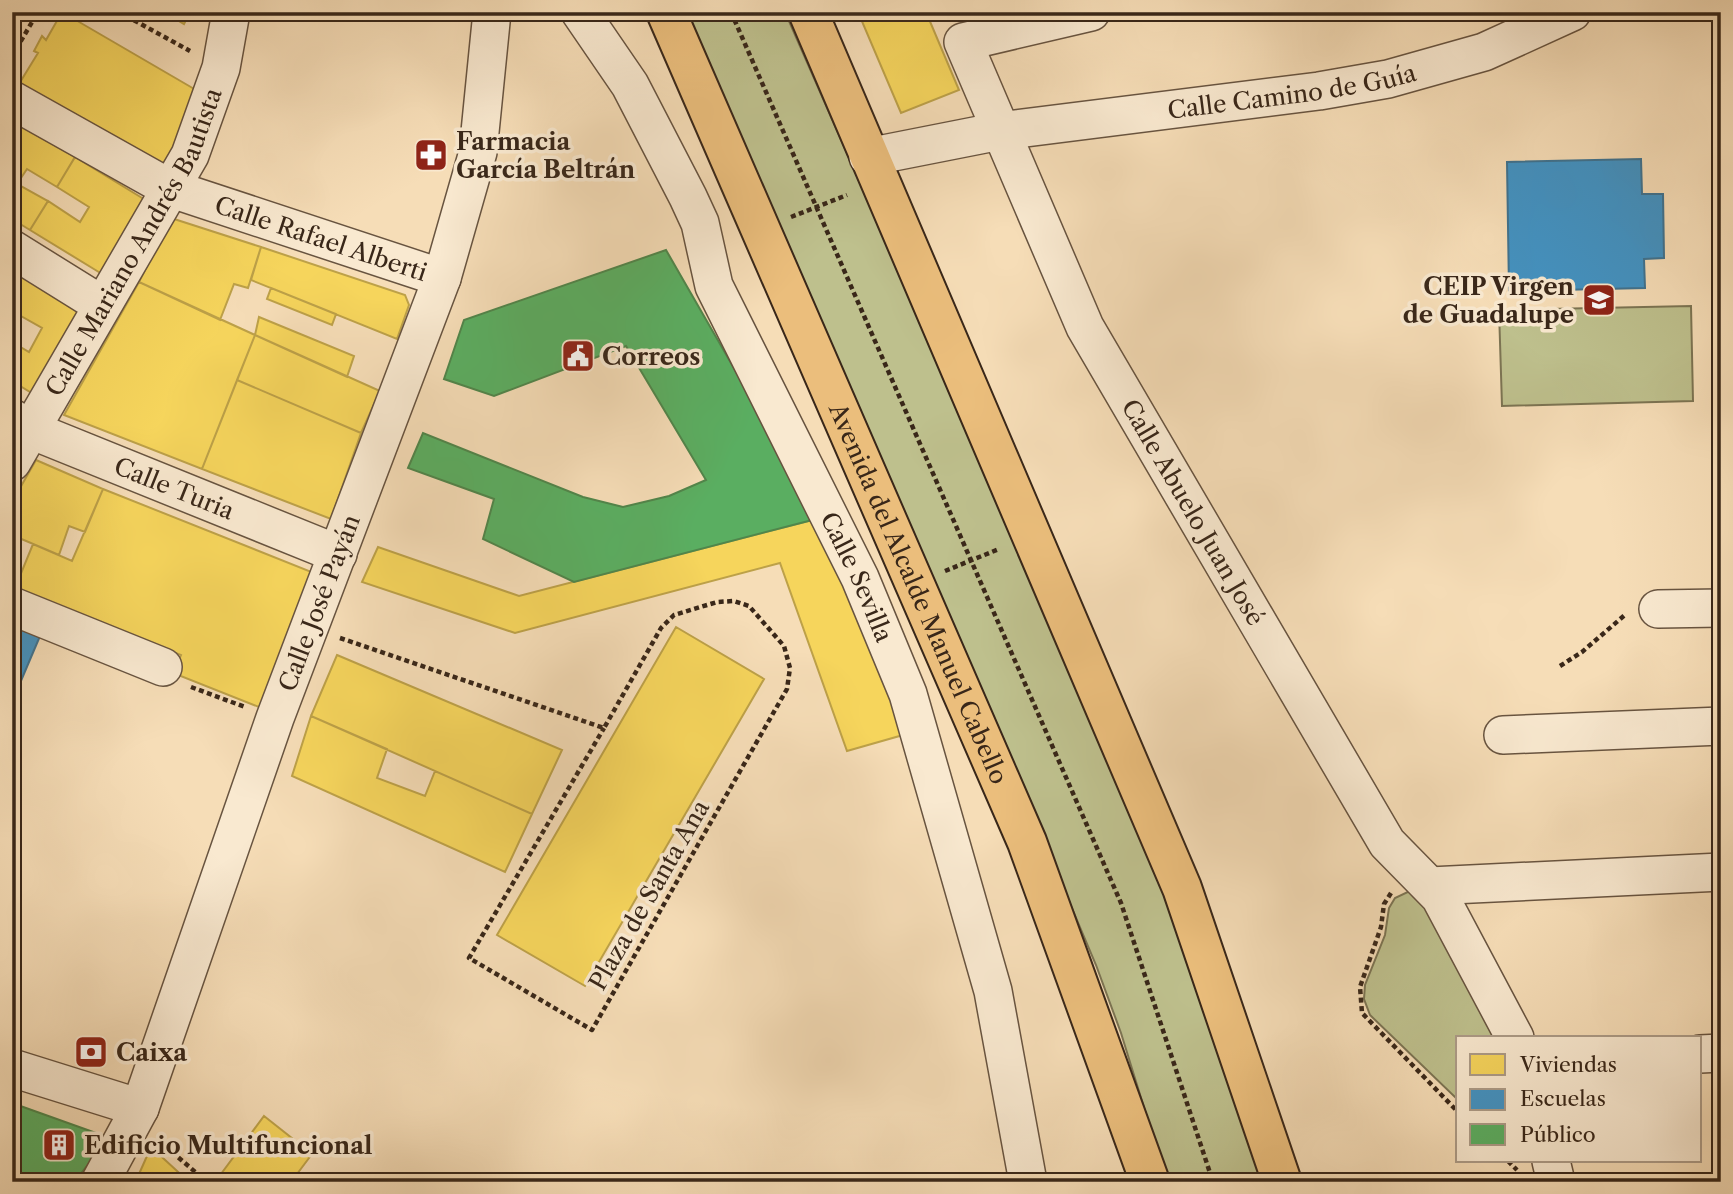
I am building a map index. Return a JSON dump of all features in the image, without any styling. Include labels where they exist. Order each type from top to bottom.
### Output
[{"type":"main road","name":"Avenida del Alcalde Manuel Cabello","points":[[666,12],[911,582],[1027,842],[1150,1182]]},
{"type":"main road","points":[[808,12],[1182,888],[1282,1182]]},
{"type":"street","name":"Calle Mariano Andrés Bautista","points":[[12,462],[22,424],[102,304],[195,144],[221,68],[231,12]]},
{"type":"street","name":"Calle José Payán","points":[[100,1182],[136,1115],[275,718],[442,278],[478,152],[492,12]]},
{"type":"street","name":"Calle Sevilla","points":[[580,12],[630,85],[688,197],[700,223],[714,286],[860,578],[908,694],[993,991],[1028,1182]]},
{"type":"street","name":"Calle Abuelo Juan José","points":[[1091,12],[963,42],[1064,283],[1117,386],[1387,843],[1440,897],[1514,1036]]},
{"type":"street","name":"Calle Camino de Guía","points":[[869,157],[1000,131],[1319,91],[1388,79],[1484,52],[1572,12]]},
{"type":"street","name":"Calle Rafael Alberti","points":[[12,100],[169,188],[442,278]]},
{"type":"street","points":[[12,249],[102,304]]},
{"type":"street","name":"Calle Turia","points":[[22,424],[338,554]]},
{"type":"street","points":[[12,606],[163,667]]},
{"type":"street","points":[[1658,609],[1721,608]]},
{"type":"street","points":[[1503,735],[1721,726]]},
{"type":"street","points":[[1424,881],[1721,872]]},
{"type":"street","points":[[1702,1054],[1721,1053]]},
{"type":"street","points":[[12,1068],[136,1115]]},
{"type":"street","points":[[1551,1162],[1556,1182]]},
{"type":"path","points":[[21,12],[34,20]]},
{"type":"path","points":[[12,56],[38,12]]},
{"type":"path","points":[[119,12],[221,68]]},
{"type":"path","points":[[732,12],[1121,903],[1213,1182]]},
{"type":"path","points":[[911,582],[971,563],[1030,532]]},
{"type":"path","name":"Plaza de Santa Ana","points":[[734,601],[748,606],[784,646],[790,668],[787,689],[592,1030],[469,958],[604,728],[661,628],[674,615],[717,602],[734,601]]},
{"type":"path","points":[[1560,666],[1628,612],[1644,606],[1658,609]]},
{"type":"path","points":[[309,627],[604,728]]},
{"type":"path","points":[[163,667],[170,679],[275,718]]},
{"type":"path","points":[[1424,881],[1387,897],[1381,927],[1360,987],[1359,1003],[1366,1020],[1456,1110]]},
{"type":"path","points":[[136,1115],[208,1182]]},
{"type":"green space","points":[[684,12],[785,12],[1121,778],[1154,860],[1265,1182],[1167,1182],[1121,1033],[1096,965],[905,514]]},
{"type":"green space","points":[[1691,306],[1693,401],[1502,406],[1499,310]]},
{"type":"green space","points":[[1414,889],[1506,1036],[1456,1036],[1456,1098],[1370,1015],[1364,999],[1365,985],[1385,935],[1389,908],[1395,898]]},
{"type":"building: Viviendas","points":[[62,12],[208,97],[166,171],[19,84],[38,53],[34,51],[42,36],[46,40]]},
{"type":"building: Viviendas","points":[[164,12],[190,12],[184,24]]},
{"type":"building: Viviendas","points":[[858,12],[926,12],[959,90],[901,113]]},
{"type":"building: Viviendas","points":[[12,121],[75,157],[57,187],[27,169],[17,184],[48,201],[30,230],[12,219]]},
{"type":"building: Viviendas","points":[[75,157],[147,201],[102,274],[30,230],[48,201],[80,222],[89,207],[57,187]]},
{"type":"building: Viviendas","points":[[171,218],[261,247],[248,288],[234,284],[220,320],[139,282]]},
{"type":"building: Viviendas","points":[[261,247],[405,295],[409,305],[397,339],[251,280]]},
{"type":"building: Viviendas","points":[[12,271],[83,313],[35,395],[12,381],[12,342],[29,352],[42,328],[12,311]]},
{"type":"building: Viviendas","points":[[139,282],[255,335],[202,469],[64,415]]},
{"type":"building: Viviendas","points":[[271,288],[336,314],[332,325],[267,299]]},
{"type":"building: Viviendas","points":[[259,317],[354,356],[347,377],[255,335]]},
{"type":"building: Viviendas","points":[[255,335],[380,391],[361,433],[237,380]]},
{"type":"building: Viviendas","points":[[237,380],[361,433],[331,519],[202,469]]},
{"type":"building: Viviendas","points":[[36,460],[103,489],[85,532],[69,526],[59,555],[12,535],[12,502]]},
{"type":"building: Viviendas","points":[[103,489],[314,573],[264,709],[173,673],[181,655],[15,588],[33,544],[72,561]]},
{"type":"building: Viviendas","points":[[820,518],[910,733],[847,751],[780,563],[515,633],[362,582],[378,547],[519,596]]},
{"type":"building: Viviendas","points":[[676,627],[764,679],[585,986],[497,935]]},
{"type":"building: Viviendas","points":[[337,655],[562,750],[532,814],[311,716]]},
{"type":"building: Viviendas","points":[[311,716],[387,749],[377,778],[425,796],[435,771],[532,814],[505,872],[292,776]]},
{"type":"building: Viviendas","points":[[264,1116],[312,1154],[291,1182],[223,1182],[218,1178]]},
{"type":"building: Viviendas","points":[[151,1147],[189,1182],[149,1182],[139,1174]]},
{"type":"building: Escuelas","points":[[1641,159],[1642,194],[1663,194],[1664,258],[1644,259],[1645,288],[1509,291],[1507,162]]},
{"type":"building: Escuelas","points":[[12,617],[43,629],[12,702]]},
{"type":"building: Público","points":[[666,250],[820,518],[574,582],[483,539],[494,499],[408,468],[423,433],[583,497],[623,507],[669,496],[706,480],[626,346],[494,396],[444,379],[464,320]]},
{"type":"building: Público","name":"Edificio Multifuncional","points":[[12,1103],[110,1138],[74,1182],[12,1182]]},
{"type":"place","name":"Farmacia García Beltrán","points":[[431,155]]},
{"type":"place","name":"CEIP Virgen de Guadalupe","points":[[1599,300]]},
{"type":"place","name":"Correos","points":[[578,356]]},
{"type":"place","name":"Caixa","points":[[91,1052]]},
{"type":"place","name":"Edificio Multifuncional","points":[[59,1145]]}]
